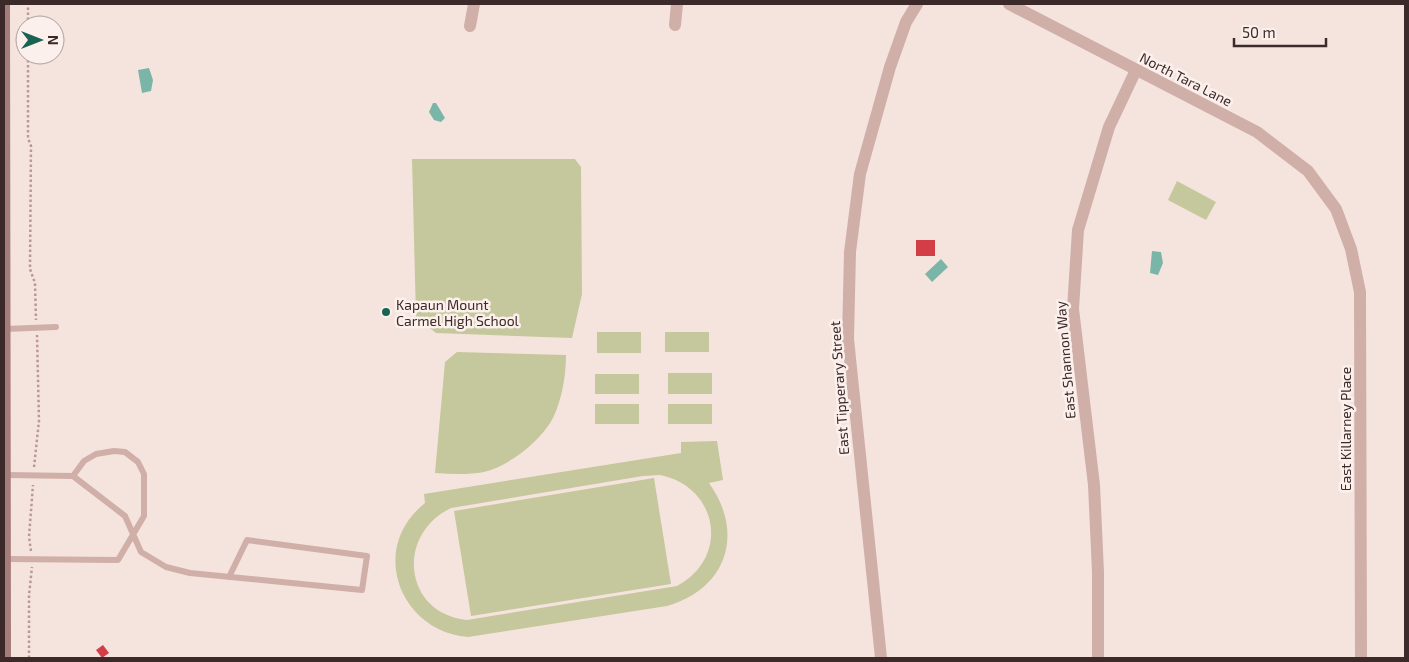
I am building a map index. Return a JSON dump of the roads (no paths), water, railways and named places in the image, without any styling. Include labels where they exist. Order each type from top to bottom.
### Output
[{"type":"main road","points":[[4,4],[7,475],[6,658]]},
{"type":"street","points":[[470,26],[474,4]]},
{"type":"street","points":[[675,25],[676,4]]},
{"type":"street","name":"East Tipperary Street","points":[[881,658],[848,339],[850,252],[860,174],[890,67],[906,22],[916,4]]},
{"type":"street","name":"North Tara Lane","points":[[1009,4],[1257,132],[1308,171],[1332,204]]},
{"type":"street","name":"East Shannon Way","points":[[1098,658],[1098,572],[1094,485],[1073,309],[1078,230],[1109,127],[1136,70]]},
{"type":"street","name":"East Killarney Place","points":[[1332,204],[1351,250],[1360,292],[1360,658]]},
{"type":"lane","points":[[5,330],[56,327]]},
{"type":"lane","points":[[6,559],[118,560],[144,516],[144,474],[138,462],[125,452],[114,450],[96,454],[84,461],[73,476]]},
{"type":"lane","points":[[7,475],[73,476],[125,516],[132,536],[141,552],[166,567],[190,573],[229,577],[362,590],[367,556],[247,540],[229,577]]},
{"type":"water","points":[[149,68],[153,80],[151,91],[142,93],[138,70]]},
{"type":"water","points":[[433,103],[436,103],[445,118],[441,122],[434,120],[429,112]]},
{"type":"water","points":[[1152,251],[1161,252],[1163,263],[1158,275],[1150,273]]},
{"type":"water","points":[[941,259],[948,267],[932,282],[925,274]]},
{"type":"place","name":"Kapaun Mount Carmel High School","points":[[386,312]]}]
